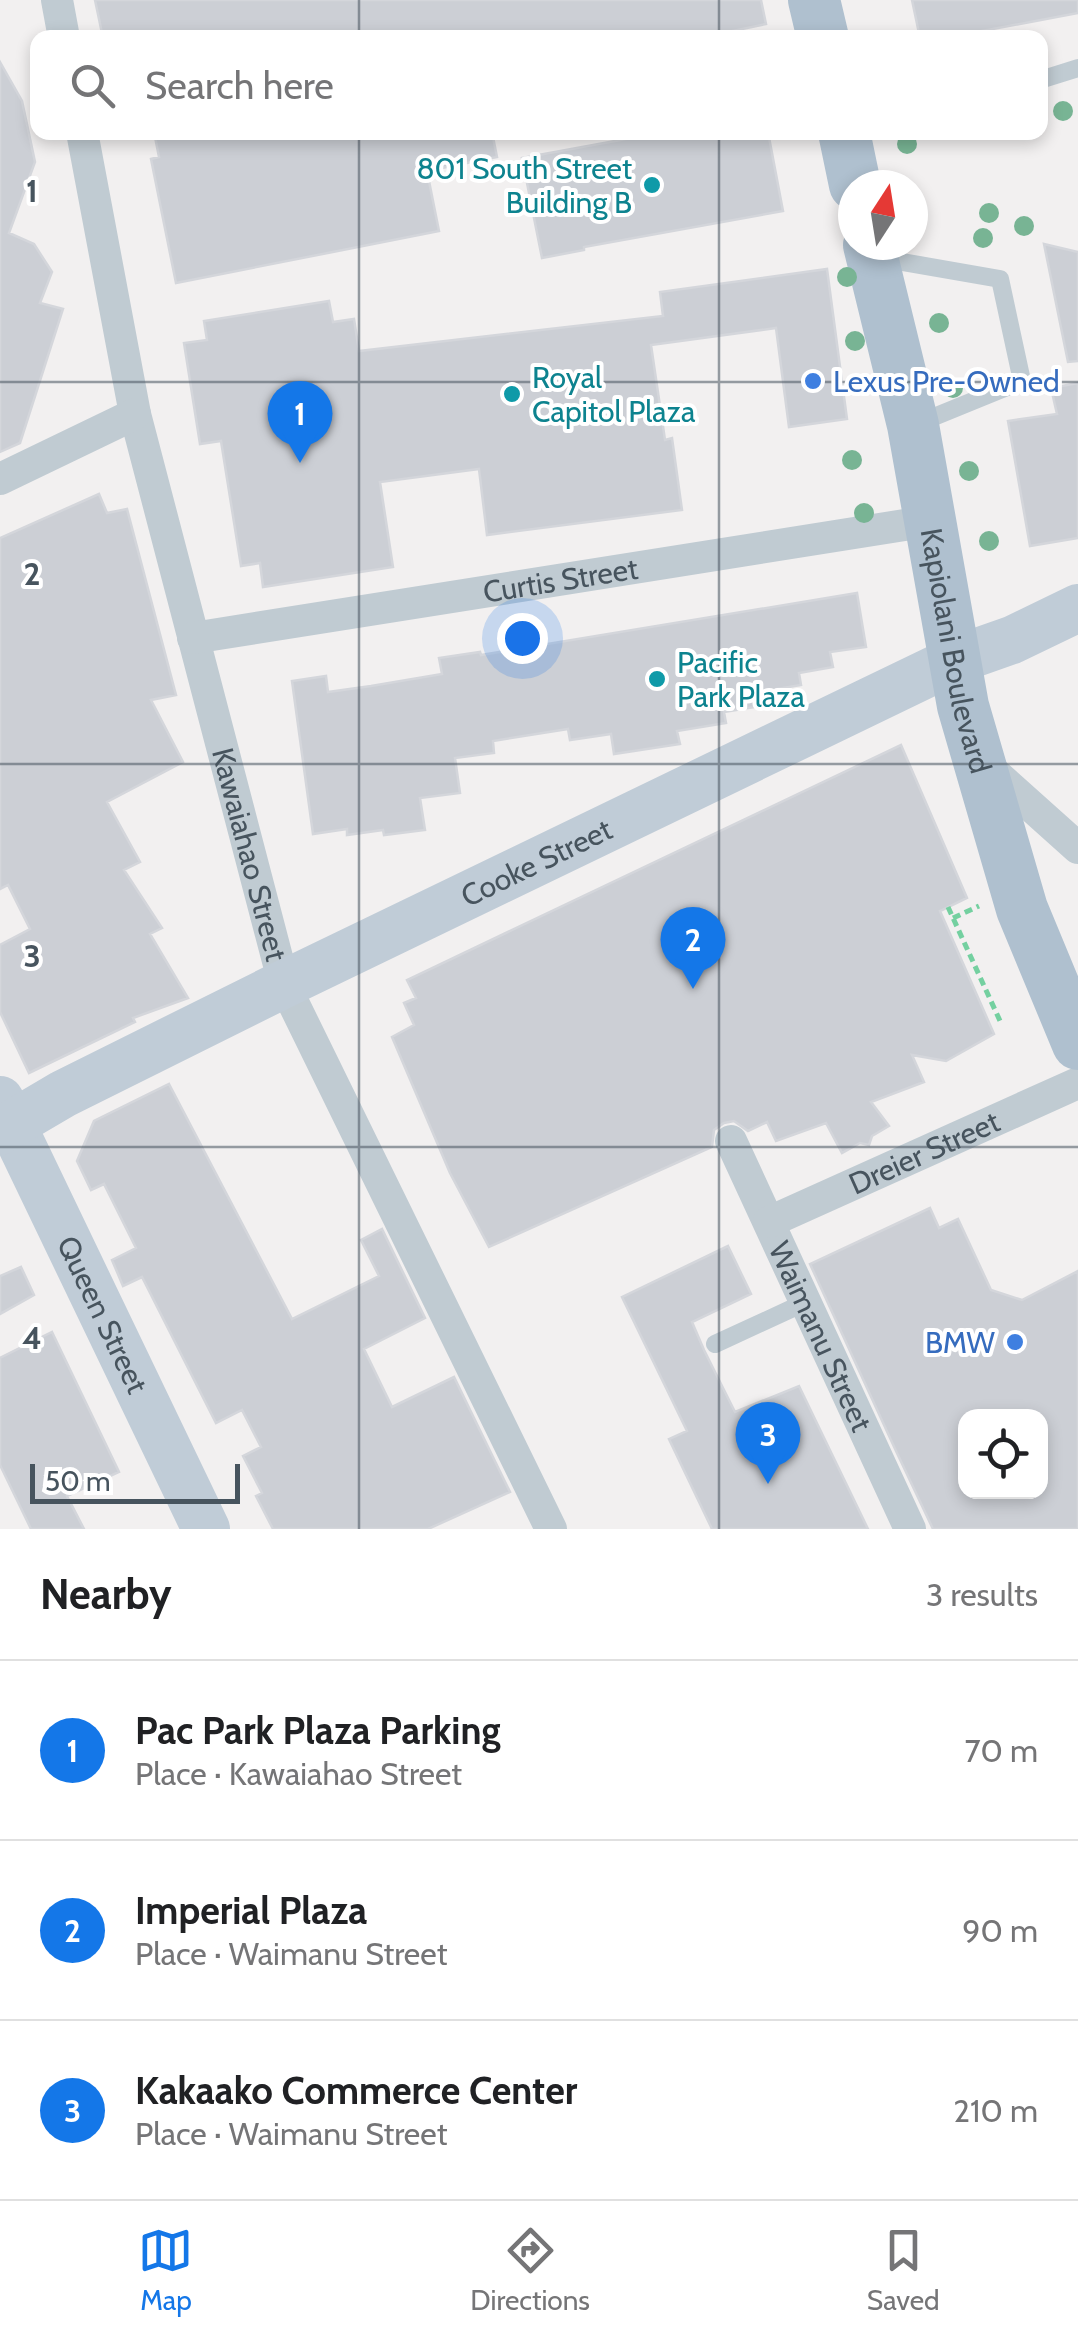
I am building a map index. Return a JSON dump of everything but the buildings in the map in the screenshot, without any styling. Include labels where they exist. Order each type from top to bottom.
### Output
[{"type":"main road","points":[[814,0],[820,30]]},
{"type":"main road","points":[[846,140],[852,170]]},
{"type":"main road","name":"Kapiolani Boulevard","points":[[872,260],[914,425],[963,706],[1022,909],[1078,1044]]},
{"type":"street","points":[[57,0],[63,30]]},
{"type":"street","name":"Kawaiahao Street","points":[[84,140],[135,414],[284,984],[552,1529]]},
{"type":"street","points":[[0,479],[135,414]]},
{"type":"street","name":"Curtis Street","points":[[193,638],[930,521]]},
{"type":"street","name":"Cooke Street","points":[[4,1118],[62,1094],[955,660],[1012,640],[1078,608]]},
{"type":"street","points":[[979,759],[1078,848]]},
{"type":"street","name":"Dreier Street","points":[[768,1222],[1078,1082]]},
{"type":"street","name":"Queen Street","points":[[4,1118],[206,1529]]},
{"type":"street","name":"Waimanu Street","points":[[732,1141],[910,1529]]},
{"type":"lane","points":[[1048,77],[1078,68]]},
{"type":"lane","points":[[910,260],[1000,280],[1022,382],[914,425]]},
{"type":"lane","points":[[714,1344],[806,1302]]},
{"type":"path","points":[[953,918],[982,904]]},
{"type":"path","points":[[948,907],[1001,1024]]},
{"type":"place","name":"801 South Street Building B","points":[[652,185]]},
{"type":"place","name":"Lexus Pre-Owned","points":[[813,381]]},
{"type":"place","name":"Royal Capitol Plaza","points":[[512,394]]},
{"type":"place","name":"Pac Park Plaza Parking","points":[[300,463]]},
{"type":"place","name":"Pacific Park Plaza","points":[[657,679]]},
{"type":"place","name":"Imperial Plaza","points":[[693,989]]},
{"type":"place","name":"BMW","points":[[1015,1342]]},
{"type":"place","name":"Kakaako Commerce Center","points":[[768,1484]]}]
